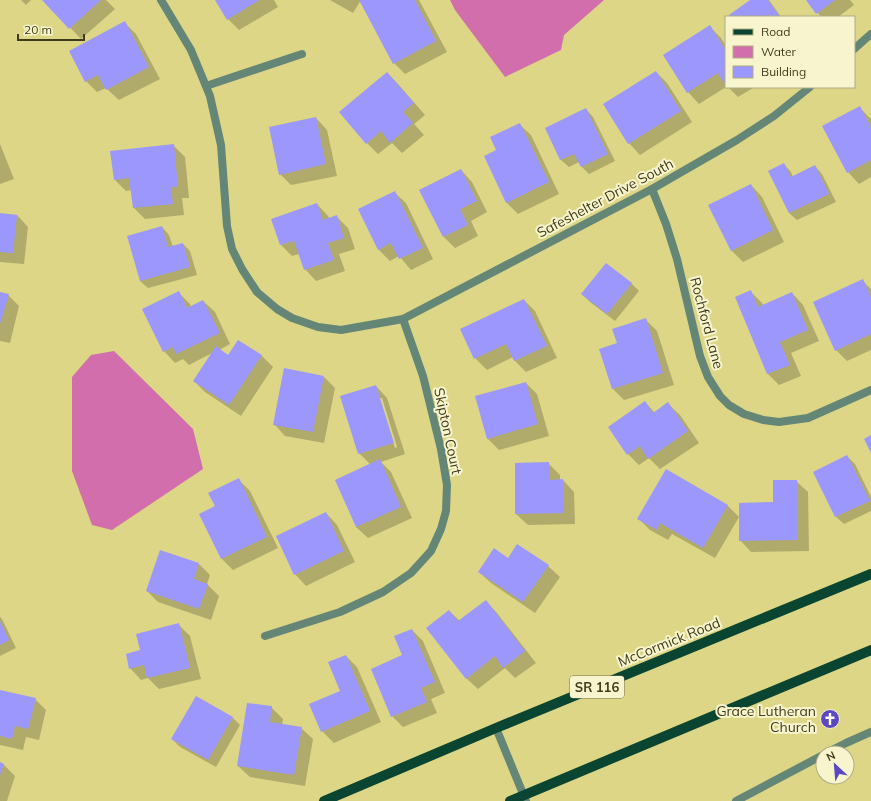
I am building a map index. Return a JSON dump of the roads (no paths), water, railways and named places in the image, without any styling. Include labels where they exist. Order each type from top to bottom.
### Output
[{"type":"main road","name":"McCormick Road","points":[[324,801],[496,728],[871,574]]},
{"type":"main road","points":[[510,801],[525,798],[871,650]]},
{"type":"street","name":"Safeshelter Drive South","points":[[160,0],[191,50],[210,96],[221,145],[227,226],[232,249],[256,292],[277,309],[292,318],[318,328],[341,330],[404,319],[652,189],[737,140],[774,116],[809,88]]},
{"type":"street","points":[[855,48],[871,34]]},
{"type":"street","points":[[206,86],[302,54]]},
{"type":"street","name":"Rochford Lane","points":[[652,189],[666,224],[677,259],[700,356],[708,377],[720,396],[729,405],[744,414],[763,420],[779,422],[808,418],[871,390]]},
{"type":"street","name":"Skipton Court","points":[[265,636],[340,612],[383,592],[411,572],[431,551],[441,528],[446,511],[447,485],[441,450],[423,376],[404,319]]},
{"type":"street","points":[[496,728],[525,798]]},
{"type":"street","points":[[842,745],[871,732]]},
{"type":"street","points":[[736,801],[815,759]]},
{"type":"water","points":[[450,0],[604,0],[564,35],[561,50],[505,77],[455,10]]},
{"type":"water","points":[[114,351],[193,429],[203,469],[112,530],[92,525],[72,471],[72,377],[91,355]]},
{"type":"place","name":"Grace Lutheran Church","points":[[830,719]]}]
